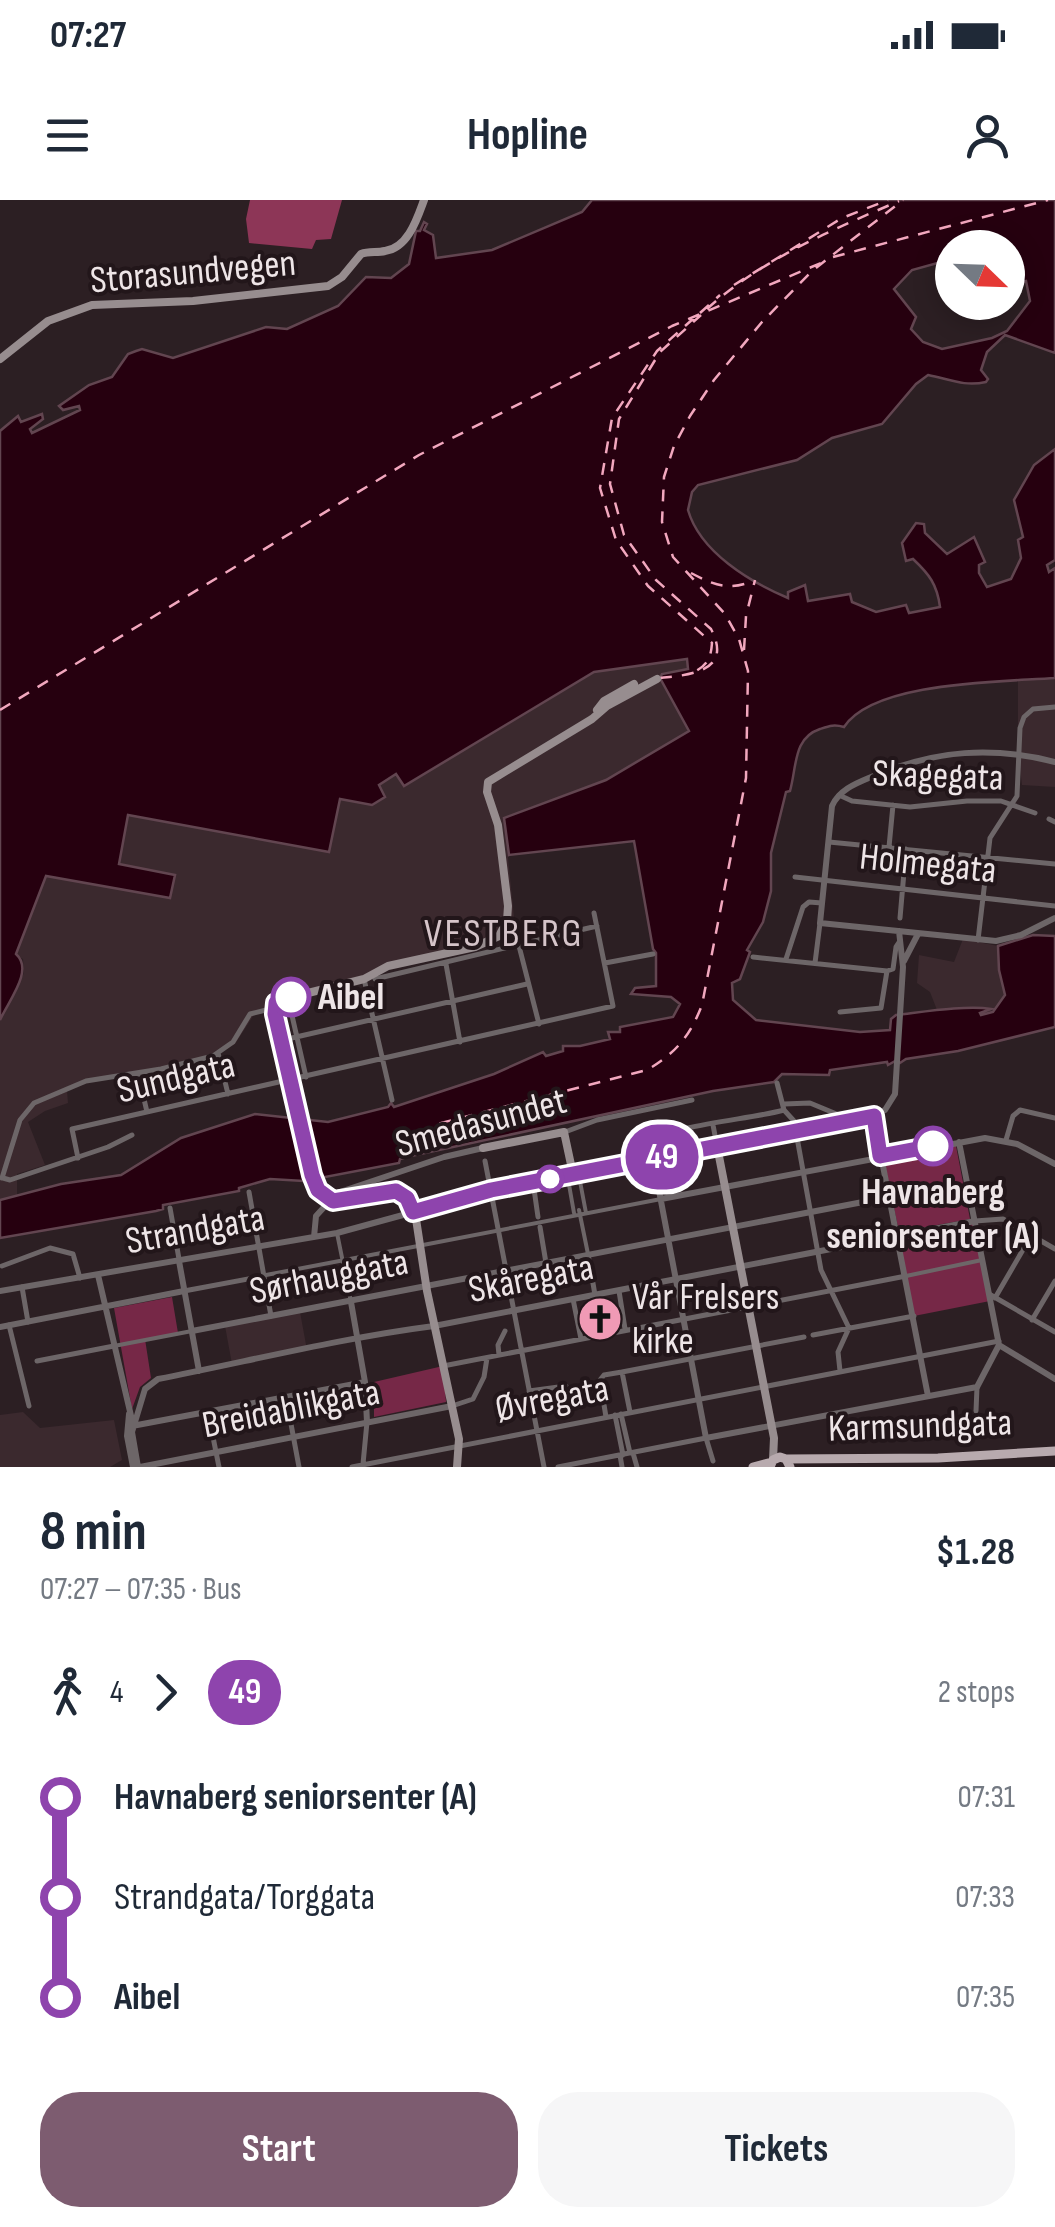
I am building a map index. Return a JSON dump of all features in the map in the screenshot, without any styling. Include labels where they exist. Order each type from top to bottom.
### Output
[{"type":"main road","name":"Storasundvegen","points":[[0,359],[40,326],[83,306],[193,301],[328,286],[342,277],[361,254],[390,250],[400,244],[424,200]]},
{"type":"main road","points":[[457,1467],[460,1446],[412,1209],[407,1198],[396,1191],[336,1201],[318,1190],[275,1011],[277,1002],[364,979],[388,966],[484,944],[502,931],[508,906],[498,825],[487,792],[488,782],[592,719],[606,706],[659,678]]},
{"type":"main road","points":[[564,1132],[573,1176]]},
{"type":"main road","name":"Smedasundet","points":[[483,1148],[564,1132]]},
{"type":"main road","points":[[717,1146],[779,1462]]},
{"type":"main road","name":"Strandgata","points":[[573,1176],[717,1146]]},
{"type":"main road","name":"Karmsundgata","points":[[752,1467],[779,1462],[1055,1453]]},
{"type":"main road","name":"Karmsundgata","points":[[800,1467],[1055,1453]]},
{"type":"street","points":[[978,940],[992,832],[1018,789],[1020,728],[1026,714],[1034,709],[1055,707]]},
{"type":"street","points":[[814,963],[832,806],[838,795],[872,776],[935,755],[1018,753],[1055,762]]},
{"type":"street","name":"Skagegata","points":[[838,795],[852,801],[920,807],[985,800],[1036,813]]},
{"type":"street","points":[[888,847],[893,805]]},
{"type":"street","points":[[828,842],[1055,864]]},
{"type":"street","points":[[900,918],[906,849]]},
{"type":"street","name":"Holmegata","points":[[795,878],[1055,906]]},
{"type":"street","points":[[786,958],[803,907],[809,902],[822,903]]},
{"type":"street","points":[[594,913],[604,963],[653,954]]},
{"type":"street","points":[[820,923],[978,940],[1012,939],[1055,918]]},
{"type":"street","points":[[375,979],[597,926]]},
{"type":"street","points":[[502,931],[519,946],[538,1024]]},
{"type":"street","points":[[898,931],[903,968],[895,1094],[885,1110],[874,1116],[928,1396]]},
{"type":"street","points":[[903,968],[918,934]]},
{"type":"street","points":[[753,957],[886,971],[893,969],[900,941]]},
{"type":"street","name":"Sundgata","points":[[78,1158],[72,1129],[612,1006],[604,963]]},
{"type":"street","points":[[446,964],[460,1042]]},
{"type":"street","points":[[840,1012],[881,1008],[886,971]]},
{"type":"street","points":[[364,979],[392,1100]]},
{"type":"street","points":[[284,1040],[528,984]]},
{"type":"street","points":[[288,998],[306,1077]]},
{"type":"street","points":[[132,1135],[78,1158],[10,1180],[1,1178],[16,1130],[26,1109],[34,1103],[86,1080],[138,1074],[218,1053],[233,1042],[250,1014],[275,1011]]},
{"type":"street","points":[[218,1053],[228,1094]]},
{"type":"street","points":[[138,1074],[147,1112]]},
{"type":"street","points":[[777,1083],[784,1107],[792,1117],[821,1270],[849,1328],[838,1352],[840,1371]]},
{"type":"street","name":"Smedasundet","points":[[564,1132],[596,1120],[692,1100]]},
{"type":"street","points":[[713,1461],[650,1146],[659,1136],[752,1119],[810,1102],[851,1120]]},
{"type":"street","points":[[1006,1140],[1013,1116],[1020,1110],[1055,1118]]},
{"type":"street","name":"Strandgata","points":[[717,1146],[874,1116]]},
{"type":"street","points":[[713,1124],[717,1146]]},
{"type":"street","points":[[28,1406],[4,1326],[959,1142],[1006,1140],[1055,1164]]},
{"type":"street","points":[[959,1142],[999,1343],[977,1386],[976,1411]]},
{"type":"street","name":"Smedasundet","points":[[314,1237],[318,1212],[337,1193],[483,1148]]},
{"type":"street","points":[[485,1161],[544,1467]]},
{"type":"street","points":[[573,1176],[595,1295]]},
{"type":"street","points":[[573,1176],[580,1213]]},
{"type":"street","name":"Strandgata","points":[[0,1291],[337,1233],[412,1209],[573,1176]]},
{"type":"street","points":[[533,1182],[546,1263]]},
{"type":"street","points":[[249,1192],[271,1316]]},
{"type":"street","name":"Sørhauggata","points":[[192,1331],[889,1196]]},
{"type":"street","points":[[170,1208],[199,1371]]},
{"type":"street","points":[[975,1222],[999,1218],[1055,1249]]},
{"type":"street","name":"Skåregata","points":[[132,1426],[149,1384],[199,1371],[357,1336],[434,1326],[975,1222]]},
{"type":"street","points":[[337,1233],[365,1382],[363,1466]]},
{"type":"street","points":[[992,1296],[1032,1235]]},
{"type":"street","name":"Strandgata","points":[[2,1266],[56,1249],[73,1254],[80,1278]]},
{"type":"street","points":[[444,1366],[982,1260]]},
{"type":"street","points":[[98,1275],[132,1426],[137,1467]]},
{"type":"street","points":[[1032,1320],[1055,1281]]},
{"type":"street","points":[[22,1288],[28,1322]]},
{"type":"street","points":[[619,1291],[625,1329]]},
{"type":"street","points":[[992,1296],[1055,1332]]},
{"type":"street","points":[[573,1299],[581,1339]]},
{"type":"street","points":[[814,1335],[914,1316]]},
{"type":"street","points":[[37,1361],[192,1331]]},
{"type":"street","points":[[499,1355],[498,1345],[505,1331]]},
{"type":"street","points":[[606,1417],[600,1380],[604,1375],[804,1337]]},
{"type":"street","points":[[999,1343],[1054,1375]]},
{"type":"street","name":"Øvregata","points":[[352,1467],[999,1343]]},
{"type":"street","points":[[452,1406],[472,1399],[484,1378],[487,1358]]},
{"type":"street","points":[[622,1372],[630,1412]]},
{"type":"street","points":[[132,1426],[365,1382]]},
{"type":"street","points":[[529,1391],[566,1386]]},
{"type":"street","points":[[558,1467],[977,1386]]},
{"type":"street","points":[[286,1397],[299,1467]]},
{"type":"street","name":"Breidablikgata","points":[[137,1467],[452,1406]]},
{"type":"street","points":[[208,1412],[219,1467]]},
{"type":"street","points":[[129,1413],[129,1442],[137,1467]]},
{"type":"street","points":[[618,1414],[626,1454],[622,1467]]},
{"type":"street","points":[[129,1442],[132,1426]]},
{"type":"street","points":[[626,1454],[637,1467]]},
{"type":"shaded area","points":[[250,200],[342,200],[331,239],[316,240],[312,249],[249,243],[246,219]]},
{"type":"shaded area","points":[[592,200],[1055,200],[1055,353],[1005,335],[987,352],[981,370],[986,382],[964,383],[928,375],[882,424],[832,438],[797,460],[698,485],[688,510],[703,539],[728,564],[788,598],[788,592],[805,585],[808,601],[850,594],[852,602],[876,612],[906,605],[909,613],[940,607],[928,575],[913,559],[906,561],[902,543],[916,523],[924,524],[925,533],[947,554],[974,537],[985,562],[979,565],[979,573],[987,587],[1011,579],[1021,558],[1018,540],[1023,537],[1014,500],[1034,465],[1055,449],[1055,560],[1047,565],[1049,572],[1055,568],[1055,678],[910,692],[860,712],[844,727],[826,727],[811,733],[800,746],[790,791],[786,792],[771,853],[771,891],[763,922],[747,950],[750,952],[740,979],[732,983],[733,1000],[756,1020],[860,1032],[890,1030],[891,1019],[896,1015],[969,1008],[991,1009],[981,1015],[993,1012],[1005,995],[998,946],[1033,935],[1055,936],[1055,1027],[900,1063],[897,1060],[888,1065],[887,1062],[830,1070],[829,1075],[782,1074],[774,1082],[713,1091],[411,1156],[399,1163],[304,1181],[270,1179],[239,1191],[163,1205],[163,1209],[156,1211],[0,1238],[0,1200],[61,1184],[121,1175],[181,1138],[255,1114],[328,1122],[391,1103],[394,1107],[494,1074],[543,1052],[546,1056],[563,1051],[563,1046],[610,1039],[608,1032],[620,1032],[620,1027],[673,1017],[680,1004],[671,997],[631,994],[635,988],[656,986],[656,953],[634,841],[509,855],[504,818],[606,780],[689,731],[660,678],[662,674],[688,669],[687,659],[594,672],[404,786],[396,774],[379,785],[385,797],[372,805],[340,799],[329,852],[128,815],[119,864],[175,875],[170,898],[46,876],[16,954],[21,961],[21,977],[0,1020],[0,431],[18,416],[21,422],[42,414],[43,419],[30,429],[32,433],[80,410],[79,406],[63,410],[59,406],[89,385],[112,377],[128,354],[136,351],[142,349],[173,358],[266,327],[287,329],[338,306],[366,277],[391,278],[409,264],[416,231],[424,222],[424,230],[433,235],[436,258],[492,250],[582,212]]},
{"type":"shaded area","points":[[687,659],[688,669],[662,673],[689,731],[606,780],[504,818],[515,927],[503,939],[371,975],[368,981],[284,1000],[276,1007],[275,1015],[257,1010],[235,1044],[194,1064],[143,1075],[95,1079],[67,1091],[68,1103],[28,1122],[45,1165],[17,1174],[17,1197],[0,1200],[0,1020],[24,973],[23,959],[15,955],[47,875],[118,865],[128,813],[339,799],[397,774],[404,785],[594,672]]},
{"type":"shaded area","points":[[1055,678],[1055,787],[1022,785],[1018,681]]},
{"type":"shaded area","points":[[963,939],[998,946],[1005,995],[993,1012],[981,1015],[988,1010],[975,1007],[937,1010],[930,992],[917,983],[919,955],[954,962]]},
{"type":"shaded area","points":[[956,1146],[970,1219],[899,1232],[884,1159]]},
{"type":"shaded area","points":[[975,1221],[990,1301],[914,1316],[897,1235]]},
{"type":"shaded area","points":[[172,1297],[178,1333],[145,1339],[151,1378],[140,1387],[132,1409],[114,1308]]},
{"type":"shaded area","points":[[300,1312],[307,1350],[232,1364],[225,1326]]},
{"type":"shaded area","points":[[443,1366],[446,1402],[374,1417],[374,1382]]},
{"type":"shaded area","points":[[23,1412],[40,1428],[114,1420],[122,1460],[110,1467],[0,1467],[0,1415]]},
{"type":"ferry route","points":[[734,285],[842,218],[888,200]]},
{"type":"ferry route","points":[[411,1156],[437,1124],[647,1070],[674,1050],[692,1026],[702,1005],[746,778],[748,671],[739,639],[725,614],[673,557],[662,522],[664,477],[690,416],[762,322],[812,271],[903,200]]},
{"type":"ferry route","points":[[833,257],[1048,200]]},
{"type":"ferry route","points":[[707,309],[774,261],[899,201]]},
{"type":"ferry route","points":[[0,710],[419,455],[672,326],[821,263]]},
{"type":"ferry route","points":[[700,313],[720,295]]},
{"type":"ferry route","points":[[660,678],[705,668],[717,654],[716,643],[711,629],[656,580],[624,535],[610,484],[619,419],[660,352],[701,315]]},
{"type":"ferry route","points":[[694,318],[657,351],[612,418],[600,488],[616,540],[648,586],[712,643],[708,660],[696,671]]},
{"type":"ferry route","points":[[691,573],[721,585],[753,581]]},
{"type":"ferry route","points":[[744,650],[746,616],[755,580]]},
{"type":"bus line","name":"49","points":[[291,997],[276,1003],[275,1014],[312,1175],[318,1190],[333,1201],[396,1191],[407,1198],[413,1212],[491,1190],[874,1116],[880,1156],[933,1146]]},
{"type":"place","name":"Aibel","points":[[291,997]]},
{"type":"place","name":"Havnaberg seniorsenter (A)","points":[[933,1146]]},
{"type":"place","name":"Vår Frelsers kirke","points":[[600,1319]]},
{"type":"district","name":"VESTBERG","points":[[504,934]]}]
